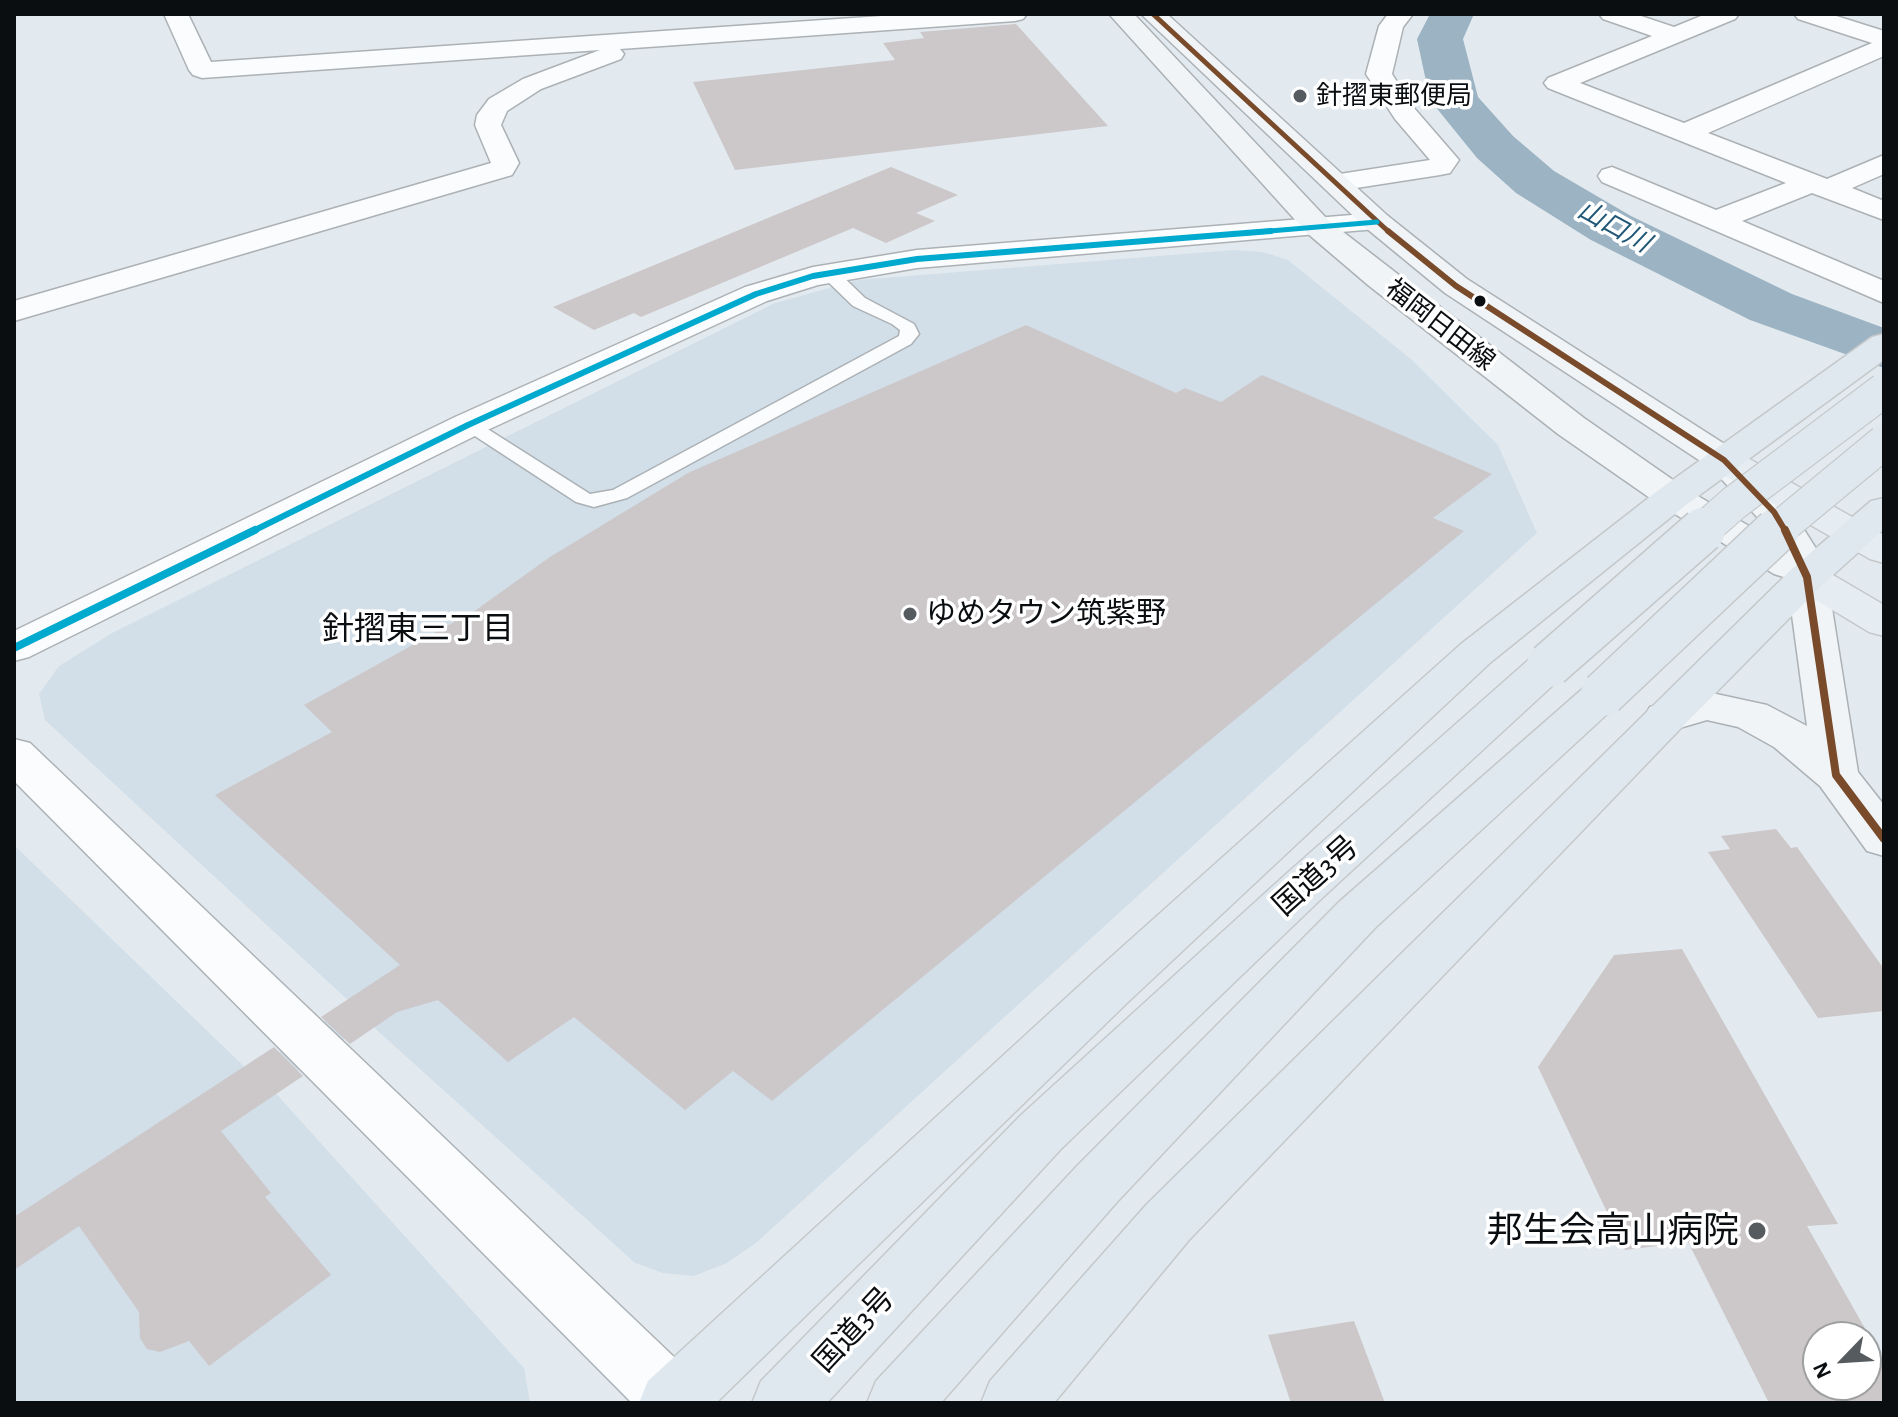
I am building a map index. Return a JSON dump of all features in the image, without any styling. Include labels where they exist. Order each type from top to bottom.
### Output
[{"type":"highway","points":[[672,1402],[1110,988],[1476,653],[1673,497],[1884,344]]},
{"type":"highway","name":"国道3号","points":[[784,1403],[1041,1132],[1303,887],[1734,503],[1884,390]]},
{"type":"highway","name":"国道3号","points":[[899,1403],[1097,1184],[1357,915],[1603,694],[1778,529],[1884,442]]},
{"type":"highway","points":[[1013,1403],[1168,1222],[1666,717],[1807,577],[1875,531]]},
{"type":"main road","name":"福岡日田線","points":[[1121,14],[1318,227],[1379,278],[1571,426],[1673,497],[1807,577]]},
{"type":"main road","name":"福岡日田線","points":[[1153,14],[1377,222],[1456,286],[1724,460],[1774,512],[1795,547],[1807,577],[1836,775],[1884,839]]},
{"type":"main road","points":[[1724,460],[1875,531]]},
{"type":"main road","points":[[1807,577],[1884,623]]},
{"type":"main road","points":[[1666,717],[1707,706],[1751,715],[1773,724],[1790,736],[1836,775]]},
{"type":"street","points":[[176,14],[202,70],[1015,14]]},
{"type":"street","points":[[14,311],[502,169],[505,163],[488,125],[490,115],[498,105],[532,84],[674,31],[676,14]]},
{"type":"street","points":[[1337,182],[1440,167],[1445,160],[1404,113],[1379,74],[1391,26],[1401,14]]},
{"type":"street","points":[[1611,14],[1674,35]]},
{"type":"street","points":[[1727,14],[1557,83],[1884,211]]},
{"type":"street","points":[[1806,14],[1884,39]]},
{"type":"street","points":[[1684,133],[1884,47]]},
{"type":"street","points":[[1715,221],[1884,163]]},
{"type":"street","points":[[1612,176],[1884,293]]},
{"type":"street","points":[[14,648],[468,425],[756,294],[828,272],[917,259],[1377,222]]},
{"type":"street","points":[[14,754],[672,1402]]},
{"type":"lane","points":[[468,425],[583,498],[594,501],[620,494],[910,334],[898,320],[859,302],[828,272]]},
{"type":"shaded area","name":"ゆめタウン筑紫野","points":[[1233,250],[1263,252],[1288,260],[1412,360],[1498,445],[1537,533],[756,1243],[727,1263],[694,1276],[663,1273],[635,1263],[369,1023],[271,1088],[524,1368],[530,1403],[14,1403],[14,845],[250,1072],[351,1003],[45,720],[39,694],[59,666],[112,633],[775,303],[858,280]]},
{"type":"building","points":[[1016,24],[1108,126],[735,170],[693,82],[895,60],[883,43],[924,38],[920,32]]},
{"type":"building","points":[[891,167],[958,195],[916,213],[935,221],[886,243],[853,228],[641,317],[634,313],[594,330],[553,307]]},
{"type":"building","name":"ゆめタウン筑紫野","points":[[1026,325],[1176,393],[1185,388],[1221,402],[1262,375],[1492,474],[1433,518],[1464,531],[772,1101],[733,1071],[685,1110],[574,1017],[508,1062],[438,1000],[397,1012],[350,1044],[321,1017],[400,965],[215,795],[332,732],[304,705],[476,610],[550,557],[688,473]]},
{"type":"building","points":[[1776,829],[1791,848],[1797,847],[1884,969],[1884,1011],[1818,1018],[1708,852],[1730,849],[1721,836]]},
{"type":"building","name":"邦生会高山病院","points":[[1682,949],[1838,1224],[1807,1226],[1861,1321],[1802,1321],[1802,1401],[1882,1401],[1882,1358],[1884,1403],[1769,1403],[1688,1242],[1625,1250],[1538,1067],[1614,955]]},
{"type":"building","points":[[274,1047],[303,1076],[221,1131],[271,1193],[265,1197],[331,1275],[209,1366],[189,1341],[160,1352],[147,1349],[140,1338],[139,1312],[79,1226],[14,1270],[14,1217]]},
{"type":"building","points":[[1354,1321],[1385,1403],[1291,1403],[1268,1335]]},
{"type":"waterway","name":"山口川","points":[[1452,14],[1440,39],[1454,100],[1495,147],[1535,182],[1611,228],[1771,307],[1884,349]]},
{"type":"transit line","points":[[1153,14],[1377,222],[1456,286],[1724,460],[1774,512],[1795,547],[1807,577],[1836,775],[1884,839]]},
{"type":"transit line","points":[[14,648],[468,425],[756,294],[813,276],[917,259],[1377,222]]},
{"type":"place","name":"針摺東郵便局","points":[[1300,96]]},
{"type":"place","name":"ゆめタウン筑紫野","points":[[910,614]]},
{"type":"place","name":"邦生会高山病院","points":[[1757,1231]]},
{"type":"district","name":"針摺東三丁目","points":[[418,629]]}]
